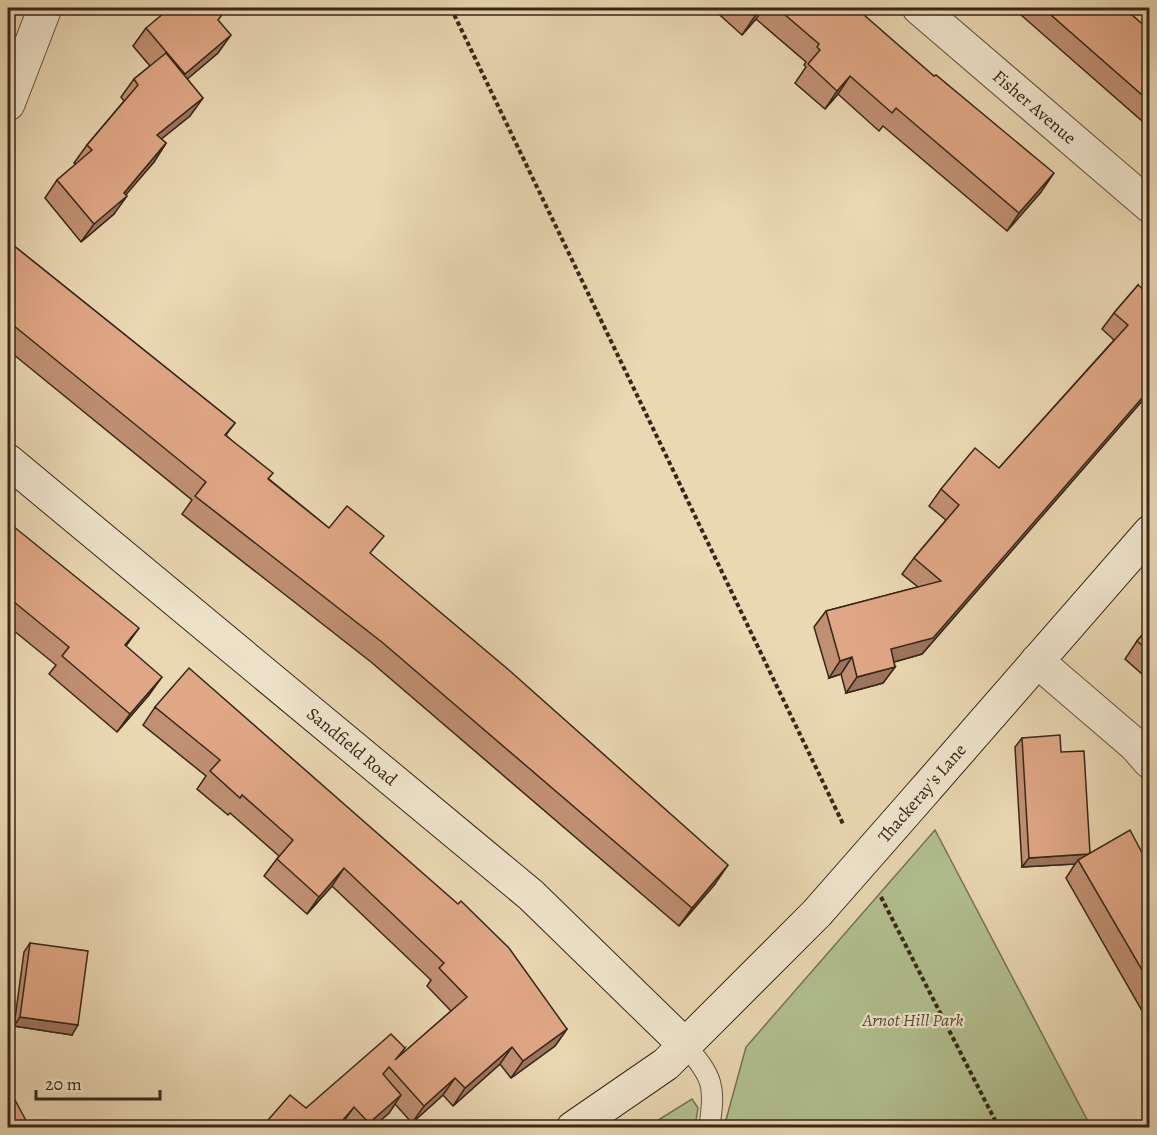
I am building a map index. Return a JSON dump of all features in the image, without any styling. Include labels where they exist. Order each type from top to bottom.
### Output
[{"type":"street","points":[[8,104],[45,8]]},
{"type":"street","name":"Fisher Avenue","points":[[919,8],[1149,206]]},
{"type":"street","name":"Sandfield Road","points":[[8,461],[531,895],[686,1045]]},
{"type":"street","name":"Thackeray's Lane","points":[[573,1128],[666,1064],[817,913],[1149,532]]},
{"type":"street","points":[[1037,661],[1135,745],[1149,762]]},
{"type":"lane","points":[[686,1045],[710,1079],[714,1096],[709,1128]]},
{"type":"path","points":[[451,8],[848,833]]},
{"type":"path","points":[[880,896],[999,1128]]},
{"type":"green space","name":"Arnot Hill Park","points":[[935,830],[1091,1127],[724,1127],[746,1047]]},
{"type":"green space","points":[[692,1099],[698,1108],[695,1127],[647,1127]]},
{"type":"building","points":[[170,8],[227,8],[218,20],[231,35],[185,74],[146,28]]},
{"type":"building","points":[[745,8],[763,8],[755,16]]},
{"type":"building","points":[[777,8],[856,8],[934,76],[936,75],[1054,173],[1019,213],[896,108],[892,113],[850,76],[837,91],[808,64],[820,50],[817,47],[819,44]]},
{"type":"building","points":[[1043,8],[1124,8],[1149,30],[1149,101]]},
{"type":"building","points":[[166,53],[203,98],[157,135],[166,143],[124,193],[127,196],[94,224],[57,180],[92,150],[87,145],[138,85],[134,79]]},
{"type":"building","points":[[8,241],[235,423],[225,435],[273,473],[268,479],[329,528],[347,506],[384,536],[370,553],[510,671],[728,865],[692,908],[383,643],[195,496],[206,482],[8,321]]},
{"type":"building","points":[[1149,284],[1149,390],[933,638],[891,649],[895,667],[857,677],[852,657],[840,661],[826,611],[941,581],[914,558],[959,505],[941,489],[975,448],[999,468],[1128,325],[1114,313],[1138,285],[1144,290]]},
{"type":"building","points":[[8,522],[139,628],[125,645],[162,677],[130,714],[62,656],[69,647],[8,597]]},
{"type":"building","points":[[1149,627],[1149,651],[1137,641]]},
{"type":"building","points":[[189,668],[458,904],[461,901],[509,948],[567,1029],[523,1061],[512,1047],[465,1088],[455,1078],[424,1106],[389,1067],[383,1074],[401,1095],[369,1123],[354,1107],[336,1128],[261,1128],[290,1095],[306,1108],[391,1034],[405,1048],[395,1060],[467,997],[439,968],[444,963],[344,868],[319,897],[277,859],[293,840],[242,795],[240,798],[210,771],[220,760],[155,707]]},
{"type":"building","points":[[1060,735],[1061,752],[1084,751],[1090,853],[1029,858],[1022,738]]},
{"type":"building","points":[[1130,830],[1149,866],[1149,982],[1078,860]]},
{"type":"building","points":[[8,882],[14,882],[11,915],[8,915]]},
{"type":"building","points":[[30,943],[88,951],[78,1025],[20,1017]]},
{"type":"building","points":[[15,1100],[30,1128],[8,1128],[8,1104]]}]
